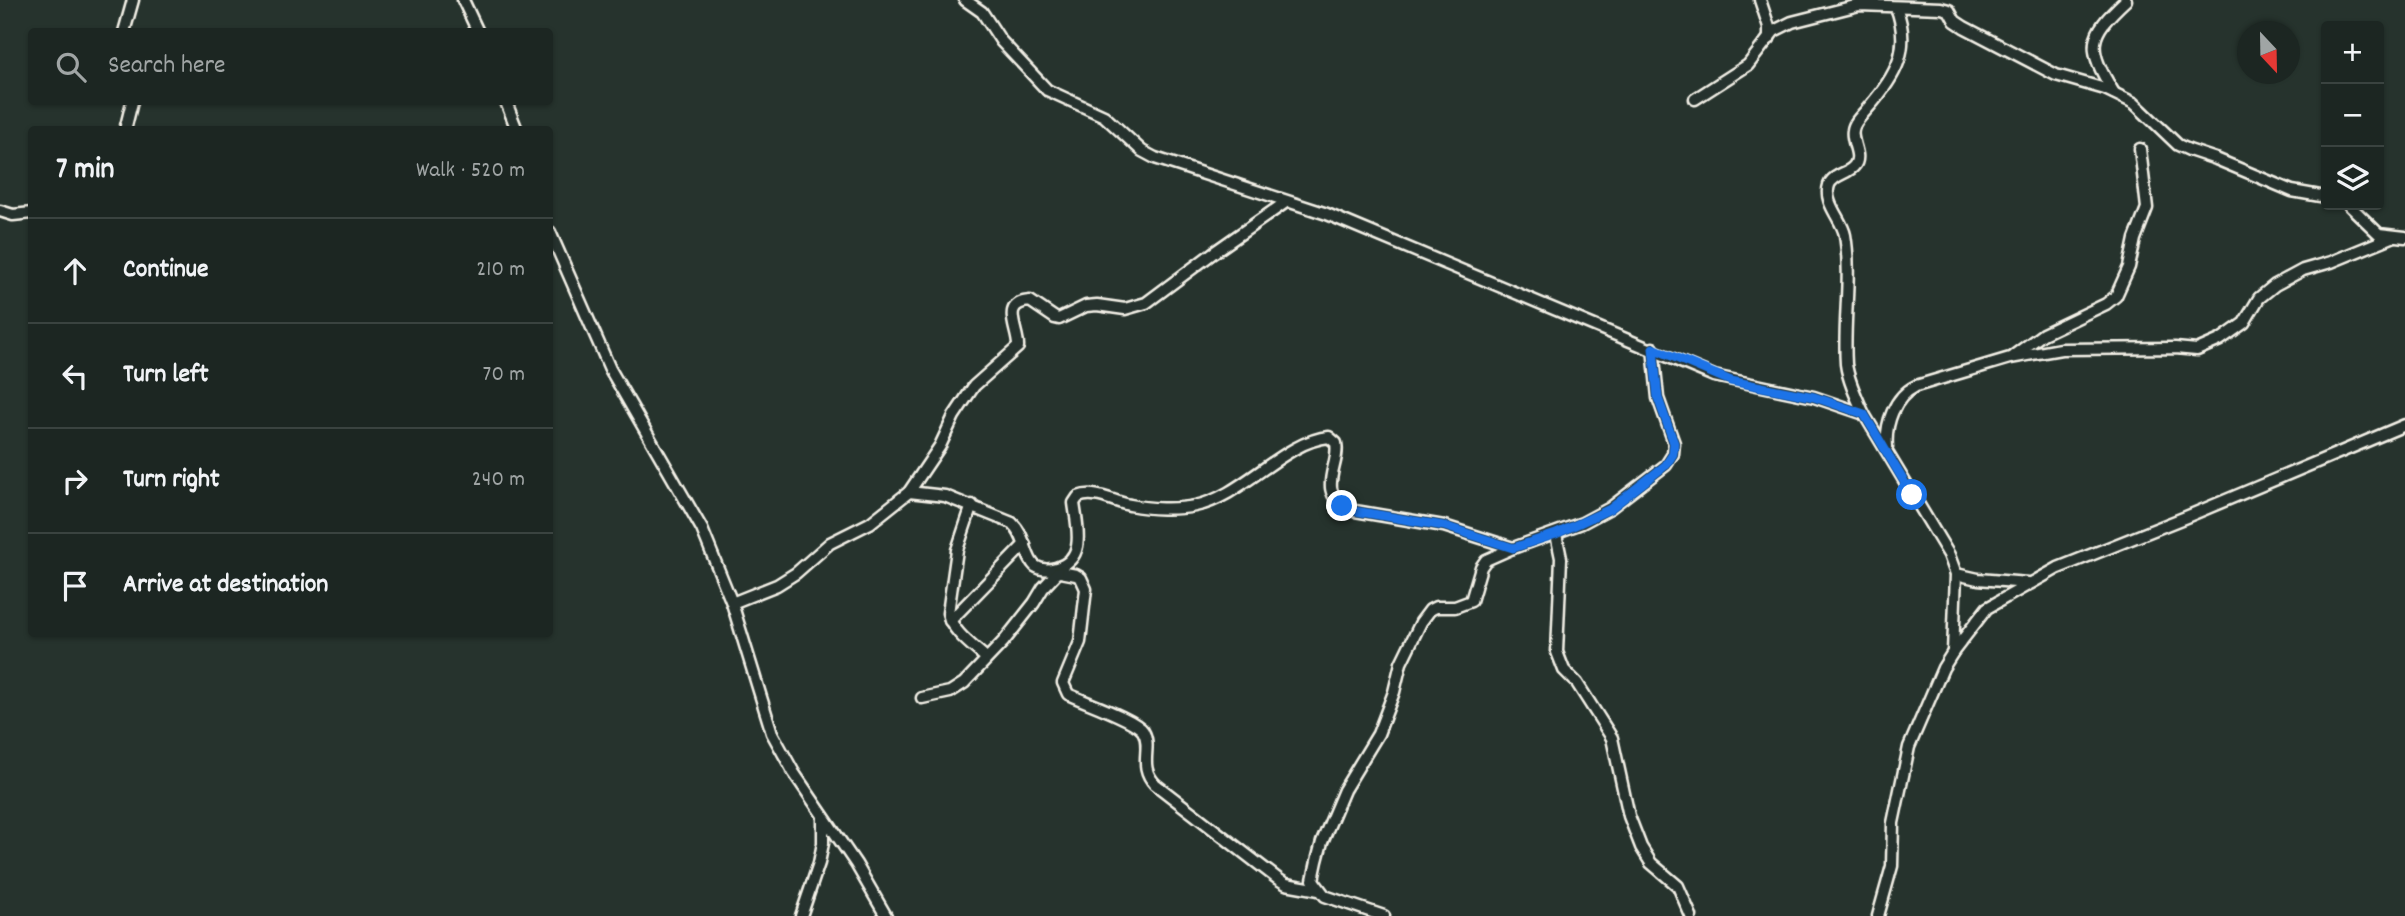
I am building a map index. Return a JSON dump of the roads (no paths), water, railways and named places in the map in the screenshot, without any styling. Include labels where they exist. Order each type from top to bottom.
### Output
[{"type":"street","points":[[125,28],[133,0]]},
{"type":"street","points":[[463,0],[476,28]]},
{"type":"street","points":[[965,0],[982,12],[1001,41],[1047,90],[1104,116],[1142,151],[1155,158],[1327,214],[1544,306],[1731,381],[1814,397],[1864,414]]},
{"type":"street","points":[[1760,0],[1769,27],[1769,39]]},
{"type":"street","points":[[2114,94],[2101,72],[2095,42],[2099,27],[2126,0]]},
{"type":"street","points":[[1695,99],[1748,65],[1774,31],[1782,26],[1859,5],[1947,9],[1958,23],[2010,52],[2056,75],[2087,83],[2139,107],[2166,135],[2189,150],[2292,191],[2321,196]]},
{"type":"street","points":[[1896,7],[1903,29],[1897,67],[1887,87],[1853,130],[1857,162],[1832,180],[1829,186],[1832,207],[1845,235],[1846,366],[1864,414],[1949,555],[1956,574],[1952,652]]},
{"type":"street","points":[[126,126],[131,105]]},
{"type":"street","points":[[507,105],[515,126]]},
{"type":"street","points":[[2010,358],[2043,334],[2106,304],[2116,296],[2129,267],[2135,239],[2147,208],[2140,149]]},
{"type":"street","points":[[732,603],[776,585],[796,573],[830,543],[870,523],[909,492],[940,446],[954,416],[974,386],[1018,346],[1019,340],[1011,318],[1018,305],[1030,302],[1059,319],[1086,306],[1125,309],[1136,307],[1156,297],[1286,202]]},
{"type":"street","points":[[2353,210],[2373,230],[2392,237],[2405,237]]},
{"type":"street","points":[[0,211],[13,215],[28,213]]},
{"type":"street","points":[[1888,451],[1888,423],[1900,398],[1916,386],[2010,358],[2061,349],[2203,348],[2245,323],[2259,298],[2275,285],[2302,270],[2327,264],[2392,237]]},
{"type":"street","points":[[553,239],[610,369],[702,529],[732,603],[772,733],[794,773],[856,864],[886,916]]},
{"type":"street","points":[[1384,916],[1325,897],[1312,877],[1322,842],[1344,790],[1378,734],[1394,692],[1401,663],[1421,622],[1430,610],[1436,607],[1455,607],[1471,601],[1481,566],[1494,555],[1556,534],[1610,509],[1666,465],[1673,454],[1674,443],[1658,398],[1653,348]]},
{"type":"street","points":[[1878,916],[1892,866],[1893,822],[1909,747],[1952,652],[1987,608],[2058,568],[2405,425]]},
{"type":"street","points":[[922,698],[954,690],[1004,640],[1034,603],[1054,571],[1070,561],[1078,547],[1074,503],[1078,497],[1093,494],[1145,507],[1195,506],[1235,490],[1257,473],[1312,442],[1329,437],[1336,443],[1337,448],[1331,471],[1332,490],[1342,506],[1349,510],[1444,526],[1513,548]]},
{"type":"street","points":[[909,492],[945,496],[1012,523],[1019,530],[1035,565],[1079,576],[1086,590],[1080,642],[1063,683],[1066,690],[1082,701],[1137,725],[1144,734],[1144,766],[1150,778],[1229,842],[1286,884],[1319,890]]},
{"type":"street","points":[[972,505],[957,550],[948,613],[950,621],[986,659]]},
{"type":"street","points":[[1556,534],[1561,558],[1558,660],[1577,683],[1612,738],[1629,816],[1644,854],[1678,886],[1691,916]]},
{"type":"street","points":[[950,621],[1026,544]]},
{"type":"street","points":[[1956,574],[1978,579],[2029,583]]},
{"type":"street","points":[[801,916],[819,863],[823,843],[823,816]]}]
